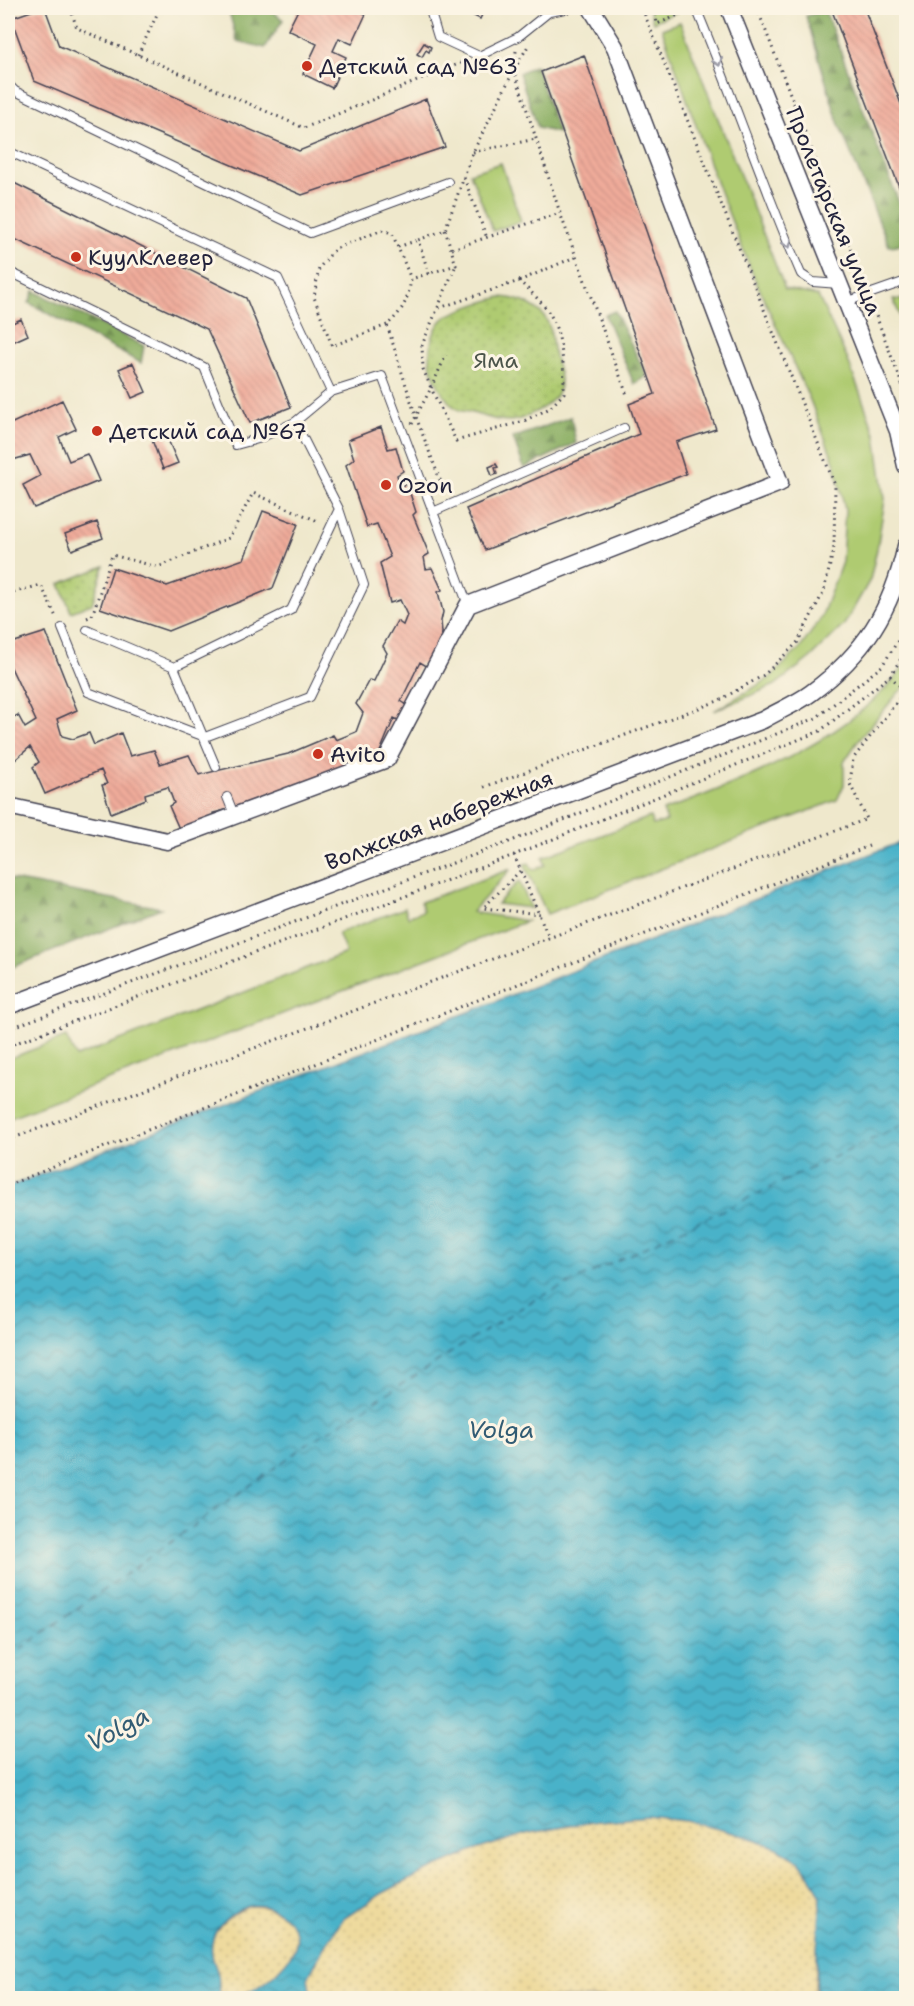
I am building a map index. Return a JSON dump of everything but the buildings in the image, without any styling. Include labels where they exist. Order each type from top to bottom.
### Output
[{"type":"street","points":[[8,806],[168,841],[387,759],[468,605],[780,483],[615,46],[591,8]]},
{"type":"street","name":"Пролетарская улица","points":[[729,8],[898,430],[906,466]]},
{"type":"street","name":"Волжская набережная","points":[[8,1006],[763,720],[809,694],[840,670],[866,641],[885,611],[900,574],[906,546]]},
{"type":"lane","points":[[431,8],[438,37],[479,56],[518,37],[549,12],[571,8]]},
{"type":"lane","points":[[696,8],[763,184],[801,274],[813,282],[839,284]]},
{"type":"lane","points":[[8,84],[15,91],[310,233],[448,182]]},
{"type":"lane","points":[[8,151],[278,278],[331,392]]},
{"type":"lane","points":[[8,271],[204,367],[236,445],[258,439],[295,422],[331,392],[382,376],[468,605]]},
{"type":"lane","points":[[846,302],[906,281]]},
{"type":"lane","points":[[62,628],[88,692],[205,737],[310,697],[364,585],[339,509],[295,422]]},
{"type":"lane","points":[[434,512],[624,428]]},
{"type":"lane","points":[[174,667],[291,610],[339,509]]},
{"type":"lane","points":[[87,630],[174,667],[216,767]]},
{"type":"lane","points":[[228,797],[236,817]]},
{"type":"path","points":[[8,10],[16,8]]},
{"type":"path","points":[[70,8],[77,28],[304,128],[479,56]]},
{"type":"path","points":[[138,55],[160,8]]},
{"type":"path","points":[[484,788],[718,700],[764,675],[797,643],[824,591],[834,547],[835,485],[642,8]]},
{"type":"path","points":[[655,8],[657,24],[683,13],[679,8]]},
{"type":"path","points":[[757,8],[906,396]]},
{"type":"path","points":[[518,37],[514,70],[560,213],[627,395]]},
{"type":"path","points":[[519,281],[552,319],[564,360],[564,393],[550,408],[524,422],[456,441],[423,369],[422,345],[456,265],[445,230],[473,152],[531,41]]},
{"type":"path","points":[[473,152],[536,139]]},
{"type":"path","points":[[464,178],[487,238]]},
{"type":"path","points":[[452,249],[560,213]]},
{"type":"path","points":[[382,230],[392,233],[411,279],[409,296],[399,315],[387,325],[332,346],[314,297],[319,268],[335,249],[382,230]]},
{"type":"path","points":[[398,247],[445,230]]},
{"type":"path","points":[[417,240],[429,274]]},
{"type":"path","points":[[438,308],[519,281],[576,256]]},
{"type":"path","points":[[411,279],[456,265]]},
{"type":"path","points":[[387,325],[416,417],[450,505]]},
{"type":"path","points":[[405,437],[446,355]]},
{"type":"path","points":[[8,594],[41,585],[62,628],[92,616],[112,555],[158,567],[229,538],[253,493],[330,526]]},
{"type":"path","points":[[8,1046],[514,855],[819,731],[890,676],[906,651]]},
{"type":"path","points":[[8,1140],[867,819],[850,784],[853,759],[905,690],[890,676]]},
{"type":"path","points":[[8,1183],[869,846]]},
{"type":"path","points":[[514,855],[549,938]]},
{"type":"path","points":[[520,871],[483,908],[540,914]]},
{"type":"green space","points":[[228,8],[269,8],[283,20],[265,48],[237,41]]},
{"type":"green space","points":[[649,8],[680,8],[681,10],[653,22]]},
{"type":"green space","points":[[825,11],[906,221],[906,244],[889,246],[838,122],[806,16]]},
{"type":"green space","points":[[680,22],[785,289],[818,296],[847,358],[876,436],[885,499],[870,580],[844,625],[810,658],[775,685],[714,711],[770,678],[801,647],[821,618],[842,562],[845,510],[835,464],[810,400],[753,275],[715,179],[662,29]]},
{"type":"green space","points":[[536,65],[558,133],[538,128],[519,73]]},
{"type":"green space","points":[[501,163],[521,221],[493,231],[470,173]]},
{"type":"green space","points":[[34,291],[144,346],[141,363],[29,303]]},
{"type":"green space","name":"Яма","points":[[501,297],[530,305],[546,319],[551,331],[560,376],[558,391],[547,405],[524,418],[509,421],[456,409],[440,390],[430,359],[436,328],[442,320],[461,310]]},
{"type":"green space","points":[[893,299],[906,300],[906,330]]},
{"type":"green space","points":[[615,311],[647,376],[634,384],[605,315]]},
{"type":"green space","points":[[571,417],[576,443],[524,468],[513,438]]},
{"type":"green space","points":[[104,566],[92,604],[71,612],[60,584]]},
{"type":"green space","points":[[906,664],[906,686],[858,741],[844,762],[844,785],[837,800],[547,914],[524,864],[529,863],[533,870],[545,865],[543,857],[650,817],[653,825],[667,821],[663,811],[729,785],[796,754],[827,736],[856,715],[883,691]]},
{"type":"green space","points":[[511,869],[472,912],[527,921],[8,1118],[8,1059],[66,1037],[76,1057],[346,953],[338,933],[405,908],[408,917],[423,911],[421,902]]},
{"type":"green space","points":[[8,879],[161,908],[8,969]]},
{"type":"green space","points":[[519,881],[531,908],[497,904]]},
{"type":"sand","points":[[649,1817],[688,1821],[749,1837],[778,1848],[799,1861],[811,1877],[821,1897],[816,1998],[311,1998],[308,1978],[324,1947],[343,1919],[381,1894],[478,1849],[529,1833],[597,1821]]},
{"type":"sand","points":[[249,1906],[267,1908],[284,1916],[294,1927],[296,1940],[292,1954],[270,1979],[241,1995],[229,1998],[220,1993],[218,1974],[210,1950],[211,1942],[214,1934],[226,1920]]},
{"type":"water","name":"Volga","points":[[906,840],[906,1998],[816,1998],[821,1897],[811,1877],[799,1861],[778,1848],[749,1837],[688,1821],[649,1817],[597,1821],[529,1833],[478,1849],[381,1894],[343,1919],[324,1947],[308,1978],[311,1998],[232,1998],[253,1990],[271,1977],[288,1959],[296,1945],[296,1932],[287,1919],[273,1909],[257,1905],[243,1908],[225,1920],[213,1939],[212,1952],[218,1975],[219,1991],[229,1998],[8,1998],[8,1187],[466,1013]]},
{"type":"ferry route","points":[[8,1658],[308,1444],[532,1301],[906,1123]]},
{"type":"place","name":"Детский сад №63","points":[[307,66]]},
{"type":"place","name":"КуулКлевер","points":[[76,257]]},
{"type":"place","name":"Детский сад №67","points":[[97,431]]},
{"type":"place","name":"Ozon","points":[[386,485]]},
{"type":"place","name":"Avito","points":[[318,754]]}]
